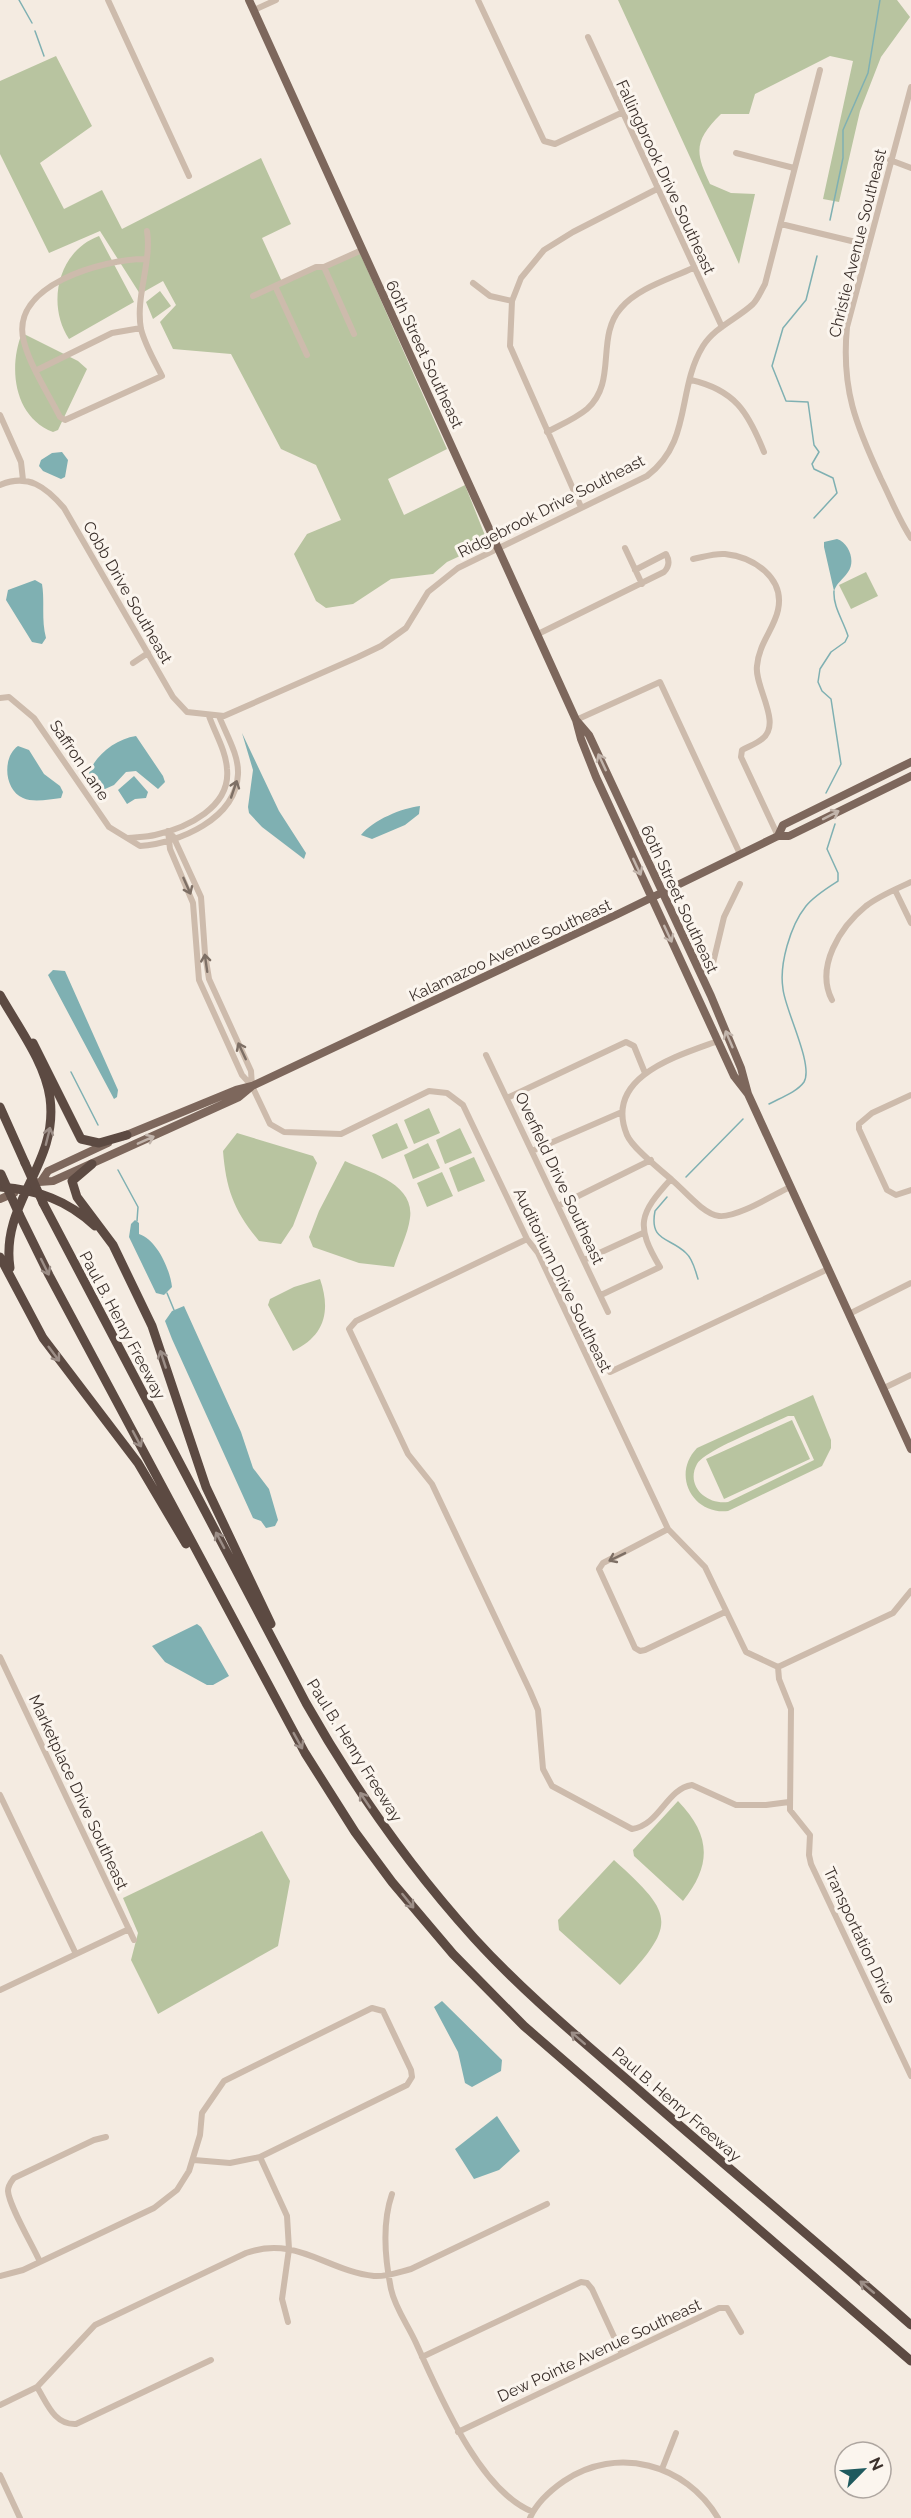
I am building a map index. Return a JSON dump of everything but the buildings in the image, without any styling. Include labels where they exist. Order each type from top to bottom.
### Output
[{"type":"highway","points":[[0,995],[46,1064],[78,1135],[93,1143],[127,1135]]},
{"type":"highway","points":[[0,995],[41,1068],[50,1100],[51,1122],[46,1143],[8,1221],[5,1242],[11,1272],[24,1304]]},
{"type":"highway","name":"Paul B. Henry Freeway","points":[[0,1107],[43,1203],[306,1703],[352,1780],[388,1833],[453,1914],[511,1977],[568,2029],[911,2325]]},
{"type":"highway","points":[[92,1164],[74,1179],[72,1186],[77,1197],[110,1240],[152,1326],[213,1503],[306,1703]]},
{"type":"highway","points":[[1,1173],[19,1214],[282,1712]]},
{"type":"highway","points":[[0,1187],[23,1189],[49,1196],[77,1210],[103,1236],[126,1272]]},
{"type":"highway","points":[[0,1257],[24,1304],[50,1347],[152,1484],[282,1712],[355,1832],[415,1910],[476,1978],[543,2043],[911,2361]]},
{"type":"main road","name":"60th Street Southeast","points":[[249,0],[538,634],[576,720],[581,739],[608,803],[687,977],[734,1076],[748,1094]]},
{"type":"main road","name":"60th Street Southeast","points":[[576,720],[590,735],[708,990],[741,1068],[748,1094],[911,1449]]},
{"type":"main road","name":"Kalamazoo Avenue Southeast","points":[[777,836],[783,825],[911,762]]},
{"type":"main road","points":[[863,799],[870,792],[899,777],[899,768]]},
{"type":"main road","name":"Kalamazoo Avenue Southeast","points":[[42,1180],[48,1171],[127,1135],[236,1090],[252,1086],[662,893],[777,836],[789,836],[911,776]]},
{"type":"main road","points":[[608,803],[616,803],[623,808]]},
{"type":"main road","points":[[807,827],[805,820],[810,811]]},
{"type":"main road","points":[[687,977],[701,991],[708,990]]},
{"type":"main road","name":"Kalamazoo Avenue Southeast","points":[[0,1199],[42,1180],[53,1181],[92,1164],[239,1097],[252,1086]]},
{"type":"street","points":[[108,0],[189,176]]},
{"type":"street","points":[[254,10],[276,0]]},
{"type":"street","points":[[478,0],[541,137],[548,143],[555,144],[621,113]]},
{"type":"street","name":"Fallingbrook Drive Southeast","points":[[588,37],[621,113],[722,327]]},
{"type":"street","name":"Ridgebrook Drive Southeast","points":[[209,716],[219,716],[252,706],[381,646],[406,628],[436,584],[458,568],[646,476],[662,464],[678,435],[691,380],[704,345],[722,327],[754,303],[765,284],[820,70]]},
{"type":"street","name":"Christie Avenue Southeast","points":[[911,87],[867,245],[847,327],[845,361],[847,388],[859,431],[911,538]]},
{"type":"street","points":[[736,153],[794,168]]},
{"type":"street","points":[[890,160],[911,168]]},
{"type":"street","points":[[581,507],[510,346],[512,302],[521,278],[544,250],[573,232],[657,189]]},
{"type":"street","points":[[781,224],[867,245]]},
{"type":"street","points":[[145,259],[126,259],[84,270],[41,292],[29,303],[23,317],[24,343],[60,417],[69,419],[162,376],[141,328],[145,259],[149,245],[147,231]]},
{"type":"street","points":[[253,296],[316,267],[324,267],[362,250]]},
{"type":"street","points":[[324,267],[354,334]]},
{"type":"street","points":[[547,432],[574,418],[598,397],[605,378],[608,336],[620,309],[633,296],[693,268]]},
{"type":"street","points":[[473,283],[485,294],[512,302]]},
{"type":"street","points":[[275,286],[307,355]]},
{"type":"street","points":[[37,370],[112,333],[141,328]]},
{"type":"street","points":[[691,380],[724,391],[740,404],[754,426],[764,452]]},
{"type":"street","points":[[0,415],[21,462],[23,480],[0,486]]},
{"type":"street","name":"Cobb Drive Southeast","points":[[23,480],[41,485],[64,508],[179,705],[188,712],[209,716]]},
{"type":"street","points":[[625,548],[642,584]]},
{"type":"street","points":[[538,634],[664,573],[667,569],[668,558],[666,554],[635,570]]},
{"type":"street","points":[[693,560],[725,554],[756,563],[770,576],[776,586],[778,612],[760,648],[756,677],[769,711],[770,722],[763,739],[742,750],[741,757],[777,836]]},
{"type":"street","points":[[133,663],[148,653]]},
{"type":"street","points":[[576,720],[660,682],[740,854]]},
{"type":"street","name":"Saffron Lane","points":[[0,698],[9,697],[34,718],[109,827],[140,846],[176,838],[203,825],[216,815],[235,789],[238,775],[236,761],[219,716]]},
{"type":"street","points":[[127,838],[168,831],[215,806],[226,786],[226,762],[209,716]]},
{"type":"street","points":[[168,831],[176,838],[201,897],[209,979],[251,1071],[252,1086]]},
{"type":"street","points":[[168,831],[167,841],[193,903],[200,980],[242,1075],[252,1086]]},
{"type":"street","points":[[832,1000],[827,989],[826,976],[832,951],[839,937],[852,919],[867,905],[911,882]]},
{"type":"street","points":[[699,973],[713,963],[724,917],[740,884]]},
{"type":"street","points":[[895,890],[911,923]]},
{"type":"street","points":[[717,1041],[661,1062],[645,1072],[624,1101],[622,1112],[628,1137],[710,1213],[719,1216],[731,1215],[790,1187]]},
{"type":"street","points":[[507,1098],[626,1042],[634,1046],[645,1072]]},
{"type":"street","name":"Overfield Drive Southeast","points":[[486,1055],[608,1312]]},
{"type":"street","name":"Auditorium Drive Southeast","points":[[252,1086],[267,1119],[276,1129],[284,1132],[332,1135],[345,1133],[420,1093],[432,1091],[452,1096],[463,1105],[527,1239],[538,1253],[668,1528],[705,1567],[746,1652],[778,1667]]},
{"type":"street","points":[[911,1095],[872,1113],[859,1124],[872,1162],[886,1190],[896,1195],[911,1190]]},
{"type":"street","points":[[532,1151],[622,1112]]},
{"type":"street","points":[[558,1206],[651,1160]]},
{"type":"street","points":[[601,1296],[660,1267],[643,1233],[642,1221],[646,1209],[671,1179]]},
{"type":"street","points":[[584,1260],[643,1233]]},
{"type":"street","points":[[527,1239],[356,1320],[349,1329],[408,1454],[432,1484],[530,1690],[538,1710],[543,1769],[547,1781],[552,1786],[632,1828],[646,1825],[677,1791],[692,1785],[736,1805],[789,1802],[791,1709],[779,1679],[778,1667],[893,1613],[911,1591]]},
{"type":"street","points":[[610,1372],[828,1269]]},
{"type":"street","points":[[849,1314],[911,1283]]},
{"type":"street","points":[[884,1388],[911,1375]]},
{"type":"street","points":[[668,1528],[603,1563],[599,1569],[635,1648],[645,1650],[725,1612]]},
{"type":"street","name":"Marketplace Drive Southeast","points":[[0,1657],[134,1940]]},
{"type":"street","points":[[0,1795],[76,1953]]},
{"type":"street","name":"Transportation Drive","points":[[789,1802],[790,1810],[810,1835],[809,1855],[812,1864],[911,2076]]},
{"type":"street","points":[[0,1816],[8,1812]]},
{"type":"street","points":[[0,1990],[129,1929]]},
{"type":"street","points":[[0,2276],[40,2262],[154,2208],[177,2190],[194,2160],[202,2113],[224,2081],[372,2008],[378,2008],[386,2016],[411,2070],[412,2077],[407,2085],[260,2157],[231,2163],[194,2160]]},
{"type":"street","points":[[40,2262],[13,2205],[8,2191],[9,2183],[14,2178],[94,2140],[106,2138]]},
{"type":"street","points":[[260,2157],[287,2216],[289,2249],[282,2299],[288,2322]]},
{"type":"street","points":[[392,2194],[385,2222],[395,2301],[458,2432],[501,2491],[531,2515],[553,2490],[570,2477],[592,2467],[624,2462],[662,2469],[697,2491],[718,2518]]},
{"type":"street","points":[[0,2405],[37,2387],[95,2325],[246,2253],[273,2247],[289,2249],[374,2276],[390,2275],[411,2269],[547,2204]]},
{"type":"street","points":[[422,2356],[581,2282],[587,2283],[592,2289],[622,2354]]},
{"type":"street","name":"Dew Pointe Avenue Southeast","points":[[458,2432],[719,2308],[727,2308],[741,2332]]},
{"type":"street","points":[[37,2387],[55,2417],[61,2421],[76,2424],[212,2360]]},
{"type":"street","points":[[662,2469],[676,2433]]},
{"type":"street","points":[[0,2475],[20,2518]]},
{"type":"green space","points":[[618,0],[897,0],[910,17],[881,57],[860,111],[839,202],[823,199],[853,61],[830,56],[755,94],[749,114],[721,114],[706,131],[700,146],[700,154],[701,163],[710,184],[731,193],[755,194],[739,264]]},
{"type":"green space","points":[[56,56],[92,126],[40,163],[64,209],[102,190],[122,229],[261,158],[291,224],[262,238],[283,284],[358,249],[447,449],[388,479],[404,515],[465,485],[488,543],[447,562],[433,574],[391,579],[353,604],[326,608],[316,601],[294,554],[307,534],[341,520],[316,465],[281,449],[231,354],[173,349],[160,322],[176,305],[163,281],[140,294],[100,231],[49,253],[0,154],[0,81]]},
{"type":"green space","points":[[99,236],[134,302],[69,339],[58,310],[60,280],[65,266],[74,254],[85,243]]},
{"type":"green space","points":[[160,291],[171,306],[153,319],[146,302]]},
{"type":"green space","points":[[22,333],[78,361],[87,369],[58,430],[53,432],[40,425],[22,403],[15,376],[15,361]]},
{"type":"green space","points":[[866,572],[878,596],[851,609],[839,585]]},
{"type":"green space","points":[[429,1108],[440,1133],[414,1144],[404,1120]]},
{"type":"green space","points":[[397,1123],[408,1148],[382,1159],[372,1135]]},
{"type":"green space","points":[[460,1128],[472,1153],[445,1164],[436,1140]]},
{"type":"green space","points":[[237,1133],[313,1156],[317,1163],[293,1226],[281,1244],[259,1241],[243,1220],[233,1199],[226,1177],[223,1151]]},
{"type":"green space","points":[[428,1143],[440,1168],[413,1179],[404,1155]]},
{"type":"green space","points":[[474,1157],[485,1181],[458,1192],[449,1168]]},
{"type":"green space","points":[[345,1161],[388,1180],[398,1187],[410,1206],[409,1224],[394,1267],[359,1263],[313,1247],[309,1237],[319,1211]]},
{"type":"green space","points":[[442,1172],[453,1196],[427,1207],[417,1183]]},
{"type":"green space","points":[[320,1279],[325,1302],[323,1321],[312,1338],[293,1351],[268,1305],[270,1299],[294,1287]]},
{"type":"green space","points":[[813,1395],[831,1440],[831,1448],[822,1466],[728,1511],[716,1511],[705,1507],[690,1491],[686,1481],[686,1470],[689,1459],[697,1448]],"holes":[[[788,1416],[794,1416],[814,1460],[728,1502],[713,1500],[700,1492],[694,1480],[694,1472],[702,1458],[739,1438]]]},
{"type":"green space","points":[[792,1420],[810,1459],[724,1499],[706,1459]]},
{"type":"green space","points":[[678,1801],[697,1826],[704,1850],[699,1875],[683,1901],[634,1856],[633,1850]]},
{"type":"green space","points":[[262,1831],[290,1881],[278,1946],[158,2014],[131,1960],[138,1933],[123,1898]]},
{"type":"green space","points":[[614,1860],[649,1894],[658,1908],[661,1920],[659,1933],[652,1947],[620,1985],[559,1930],[558,1920]]},
{"type":"water","points":[[62,452],[68,460],[65,477],[61,479],[43,471],[39,466],[41,460],[52,453]]},
{"type":"water","points":[[837,539],[848,548],[851,563],[848,572],[834,591],[824,542]]},
{"type":"water","points":[[35,580],[42,584],[43,591],[46,638],[42,644],[32,642],[6,600],[8,590]]},
{"type":"water","points":[[242,733],[279,811],[306,853],[304,859],[262,827],[249,813],[253,770]]},
{"type":"water","points":[[136,736],[165,782],[158,789],[136,771],[126,772],[114,785],[105,789],[92,782],[89,772],[102,753],[121,740]]},
{"type":"water","points":[[18,746],[29,750],[44,774],[60,786],[63,792],[61,798],[32,800],[23,798],[12,788],[7,773],[9,758]]},
{"type":"water","points":[[134,776],[148,792],[146,798],[135,799],[127,804],[118,790]]},
{"type":"water","points":[[420,806],[419,814],[405,825],[372,839],[361,835],[373,824],[388,816]]},
{"type":"water","points":[[53,970],[65,971],[118,1090],[117,1097],[114,1099],[48,975]]},
{"type":"water","points":[[135,1220],[139,1223],[139,1234],[146,1237],[157,1249],[169,1272],[172,1287],[164,1295],[156,1293],[129,1237],[131,1224]]},
{"type":"water","points":[[184,1306],[241,1432],[253,1468],[269,1489],[278,1520],[275,1526],[266,1528],[261,1521],[253,1518],[172,1339],[165,1321],[172,1311]]},
{"type":"water","points":[[197,1624],[201,1627],[229,1676],[213,1685],[207,1685],[165,1662],[152,1646]]},
{"type":"water","points":[[442,2001],[502,2060],[501,2071],[472,2087],[465,2083],[458,2052],[434,2007]]},
{"type":"water","points":[[497,2116],[520,2151],[499,2170],[474,2179],[455,2149]]},
{"type":"waterway","points":[[19,0],[32,23]]},
{"type":"waterway","points":[[830,220],[843,158],[843,130],[868,73],[880,0]]},
{"type":"waterway","points":[[35,31],[44,56]]},
{"type":"waterway","points":[[814,518],[837,493],[833,478],[814,469],[812,464],[819,452],[814,445],[808,402],[786,401],[772,366],[783,328],[806,300],[817,256]]},
{"type":"waterway","points":[[826,793],[841,764],[831,699],[822,691],[818,682],[820,669],[831,652],[845,642],[848,636],[837,608],[834,591]]},
{"type":"waterway","points":[[769,1104],[797,1089],[804,1082],[806,1074],[802,1051],[783,989],[784,957],[800,914],[821,892],[838,881],[838,873],[827,849],[835,824]]},
{"type":"waterway","points":[[71,1072],[98,1125]]},
{"type":"waterway","points":[[686,1177],[743,1119]]},
{"type":"waterway","points":[[118,1170],[138,1207],[137,1221]]},
{"type":"waterway","points":[[667,1197],[655,1211],[655,1228],[662,1238],[688,1255],[698,1279]]},
{"type":"waterway","points":[[167,1293],[174,1310]]}]
